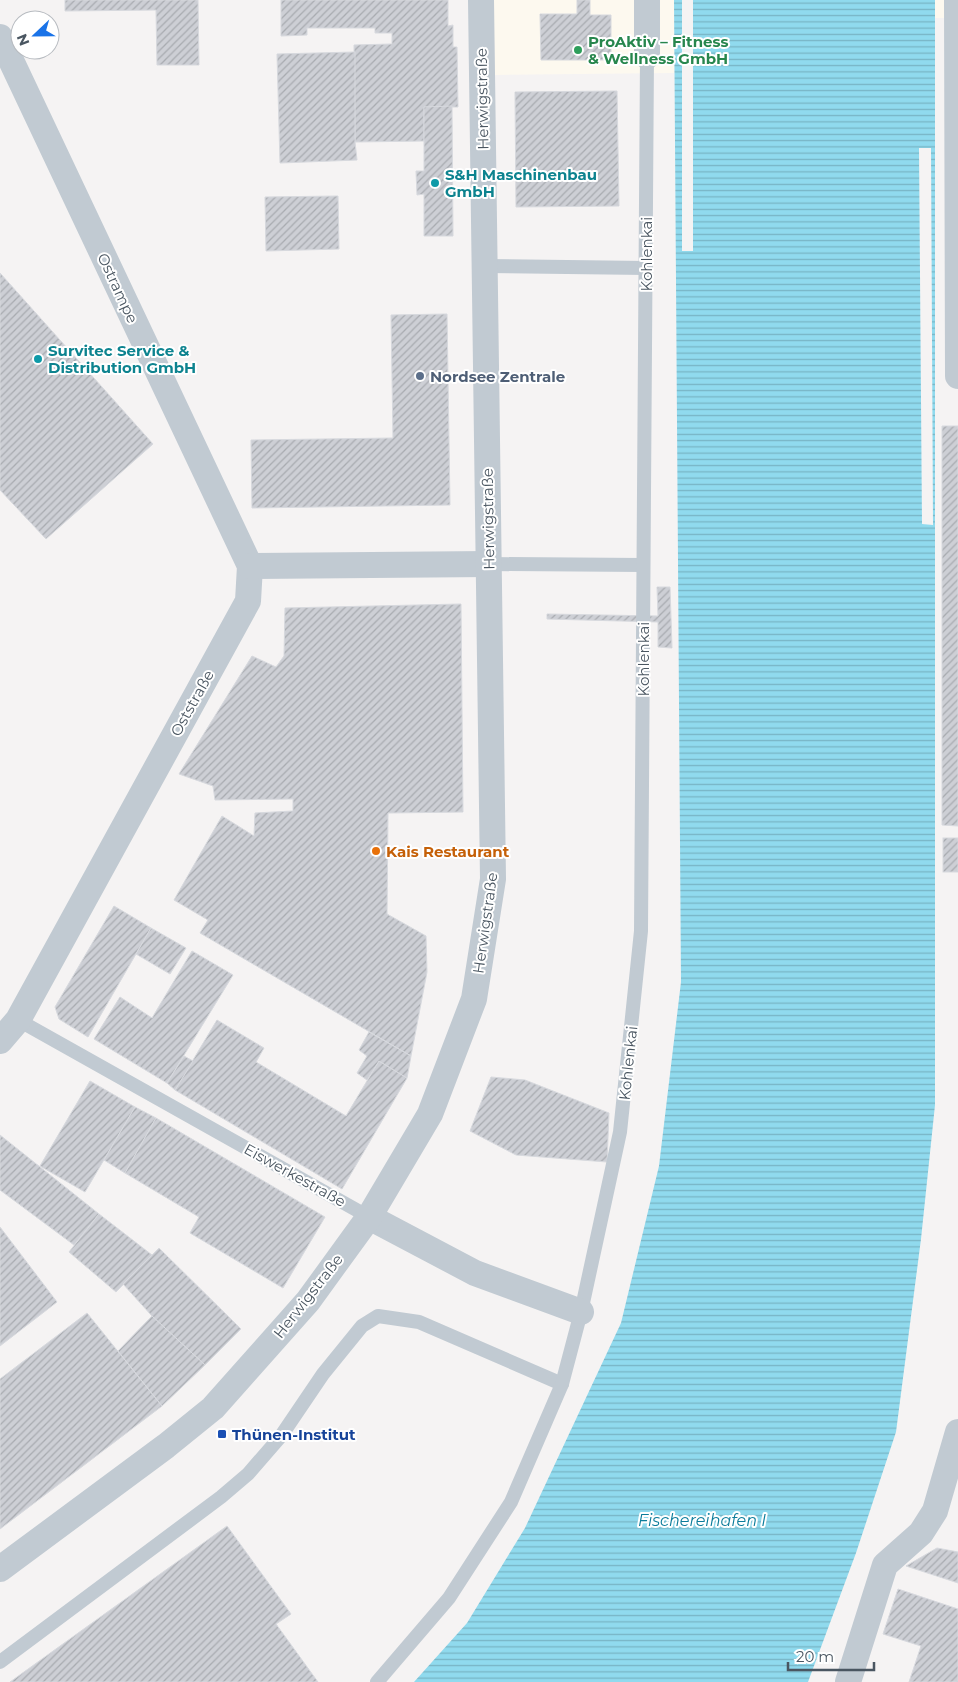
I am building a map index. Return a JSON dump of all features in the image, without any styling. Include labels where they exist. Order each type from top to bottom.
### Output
[{"type":"street","name":"Herwigstraße","points":[[0,1569],[166,1446],[213,1408],[308,1301],[368,1217],[430,1114],[474,999],[493,880],[481,0]]},
{"type":"street","name":"Kohlenkai","points":[[647,0],[647,56]]},
{"type":"street","points":[[957,0],[958,376]]},
{"type":"street","name":"Ostrampe","points":[[0,37],[250,566]]},
{"type":"street","points":[[250,566],[489,564]]},
{"type":"street","name":"Oststraße","points":[[0,1041],[18,1020],[248,601],[250,566]]},
{"type":"street","name":"Eiswerkestraße","points":[[368,1217],[475,1273],[581,1312]]},
{"type":"street","points":[[848,1682],[885,1564],[921,1533],[935,1511],[958,1432]]},
{"type":"lane","name":"Kohlenkai","points":[[377,1682],[449,1598],[511,1502],[562,1384],[581,1312],[620,1132],[641,931],[647,56]]},
{"type":"lane","points":[[484,266],[646,268]]},
{"type":"lane","points":[[489,564],[644,565]]},
{"type":"lane","name":"Eiswerkestraße","points":[[18,1020],[368,1217]]},
{"type":"lane","points":[[0,1662],[221,1497],[248,1474],[281,1436],[322,1374],[362,1326],[378,1316],[419,1322],[562,1384]]},
{"type":"shaded area","points":[[493,0],[674,0],[674,73],[495,75]]},
{"type":"shaded area","points":[[935,0],[958,0],[958,18],[935,18]]},
{"type":"water","name":"Fischereihafen I","points":[[674,0],[935,0],[935,1105],[921,1239],[896,1432],[856,1553],[808,1682],[414,1682],[467,1623],[525,1528],[621,1323],[659,1166],[681,982]]},
{"type":"pier","points":[[682,0],[693,0],[693,251],[682,251]]},
{"type":"pier","points":[[919,148],[931,148],[933,525],[922,524]]},
{"type":"building","points":[[65,0],[198,0],[199,65],[157,65],[156,10],[65,11]]},
{"type":"building","points":[[281,0],[448,0],[448,26],[453,25],[453,47],[457,47],[458,107],[424,107],[424,141],[355,142],[354,45],[392,44],[392,33],[375,33],[375,28],[307,28],[307,35],[281,36]]},
{"type":"building","points":[[577,0],[590,0],[590,15],[611,15],[611,60],[541,60],[540,14],[577,14]]},
{"type":"building","points":[[355,52],[355,142],[357,160],[280,163],[277,54]]},
{"type":"building","points":[[617,91],[619,206],[516,207],[515,92]]},
{"type":"building","name":"S&H Maschinenbau GmbH","points":[[452,106],[453,236],[424,236],[424,194],[417,195],[416,171],[424,171],[424,107]]},
{"type":"building","points":[[338,196],[339,249],[266,251],[265,197]]},
{"type":"building","name":"Survitec Service & Distribution GmbH","points":[[0,273],[153,444],[46,539],[0,490]]},
{"type":"building","name":"Nordsee Zentrale","points":[[447,314],[450,505],[252,508],[251,440],[393,438],[391,315]]},
{"type":"building","points":[[942,426],[958,426],[958,826],[942,825]]},
{"type":"building","points":[[657,587],[670,587],[672,648],[658,647],[658,622],[547,619],[547,614],[658,616]]},
{"type":"building","points":[[461,604],[463,812],[388,813],[387,914],[426,936],[427,972],[411,1056],[200,933],[208,920],[174,900],[222,816],[254,836],[255,813],[293,811],[293,799],[215,800],[213,786],[179,774],[252,656],[276,667],[284,656],[285,608]]},
{"type":"building","points":[[943,838],[958,838],[958,872],[943,872]]},
{"type":"building","points":[[114,906],[151,928],[88,1037],[59,1019],[55,1007]]},
{"type":"building","points":[[151,928],[186,948],[170,974],[136,954]]},
{"type":"building","points":[[192,951],[233,975],[167,1083],[94,1039],[120,997],[152,1018]]},
{"type":"building","points":[[217,1020],[264,1048],[256,1062],[346,1116],[379,1061],[407,1078],[342,1189],[175,1090]]},
{"type":"building","points":[[369,1032],[411,1056],[407,1078],[379,1061],[367,1080],[357,1073],[367,1056],[359,1050]]},
{"type":"building","points":[[184,1056],[193,1061],[175,1090],[167,1083]]},
{"type":"building","points":[[491,1077],[525,1080],[609,1113],[607,1162],[516,1155],[470,1131]]},
{"type":"building","points":[[90,1081],[135,1107],[85,1192],[40,1166]]},
{"type":"building","points":[[135,1107],[156,1118],[125,1173],[104,1160]]},
{"type":"building","points":[[156,1118],[325,1217],[283,1288],[190,1233],[199,1217],[125,1173]]},
{"type":"building","points":[[0,1135],[99,1214],[74,1245],[0,1190]]},
{"type":"building","points":[[99,1214],[152,1255],[116,1292],[69,1252]]},
{"type":"building","points":[[0,1227],[57,1302],[0,1346]]},
{"type":"building","points":[[159,1248],[241,1329],[205,1365],[152,1316],[123,1284]]},
{"type":"building","points":[[87,1313],[162,1406],[0,1529],[0,1379]]},
{"type":"building","points":[[152,1316],[205,1365],[162,1406],[118,1351]]},
{"type":"building","points":[[227,1526],[291,1614],[276,1624],[318,1682],[10,1682]]},
{"type":"building","points":[[937,1548],[958,1552],[958,1583],[906,1566]]},
{"type":"building","points":[[898,1589],[958,1609],[958,1682],[909,1682],[921,1646],[883,1634]]},
{"type":"place","name":"ProAktiv – Fitness & Wellness GmbH","points":[[578,50]]},
{"type":"place","name":"S&H Maschinenbau GmbH","points":[[435,183]]},
{"type":"place","name":"Survitec Service & Distribution GmbH","points":[[38,359]]},
{"type":"place","name":"Nordsee Zentrale","points":[[420,376]]},
{"type":"place","name":"Kais Restaurant","points":[[376,851]]},
{"type":"place","name":"Thünen-Institut","points":[[222,1434]]}]
